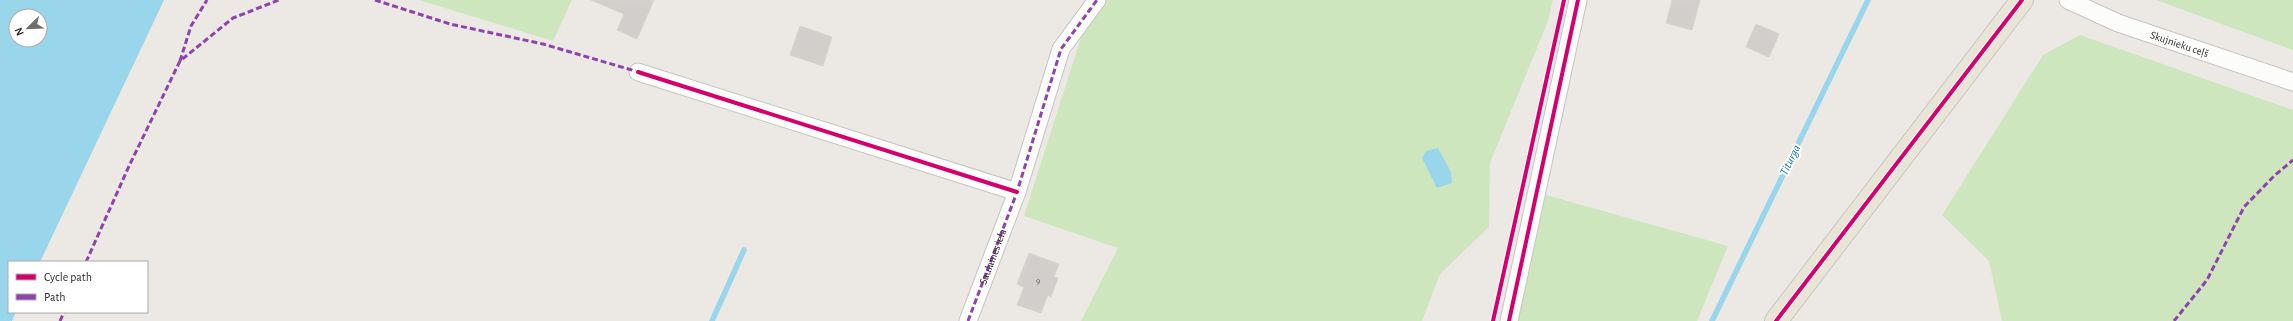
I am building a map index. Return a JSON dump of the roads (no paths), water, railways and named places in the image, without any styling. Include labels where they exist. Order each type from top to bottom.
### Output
[{"type":"main road","points":[[1776,321],[2022,0]]},
{"type":"street","name":"Saulaines iela","points":[[968,321],[1017,192],[1061,49],[1097,0]]},
{"type":"street","points":[[1509,321],[1578,0]]},
{"type":"street","name":"Skujnieku ceļš","points":[[2068,0],[2118,23],[2293,82]]},
{"type":"street","points":[[638,72],[1017,192]]},
{"type":"water","points":[[0,0],[164,0],[40,261],[8,261],[8,313],[16,313],[12,321],[0,321]]},
{"type":"water","points":[[1438,148],[1451,172],[1452,183],[1437,188],[1422,158],[1426,151]]},
{"type":"waterway","name":"Titurga","points":[[1712,321],[1868,0]]},
{"type":"waterway","points":[[712,321],[744,250]]}]
